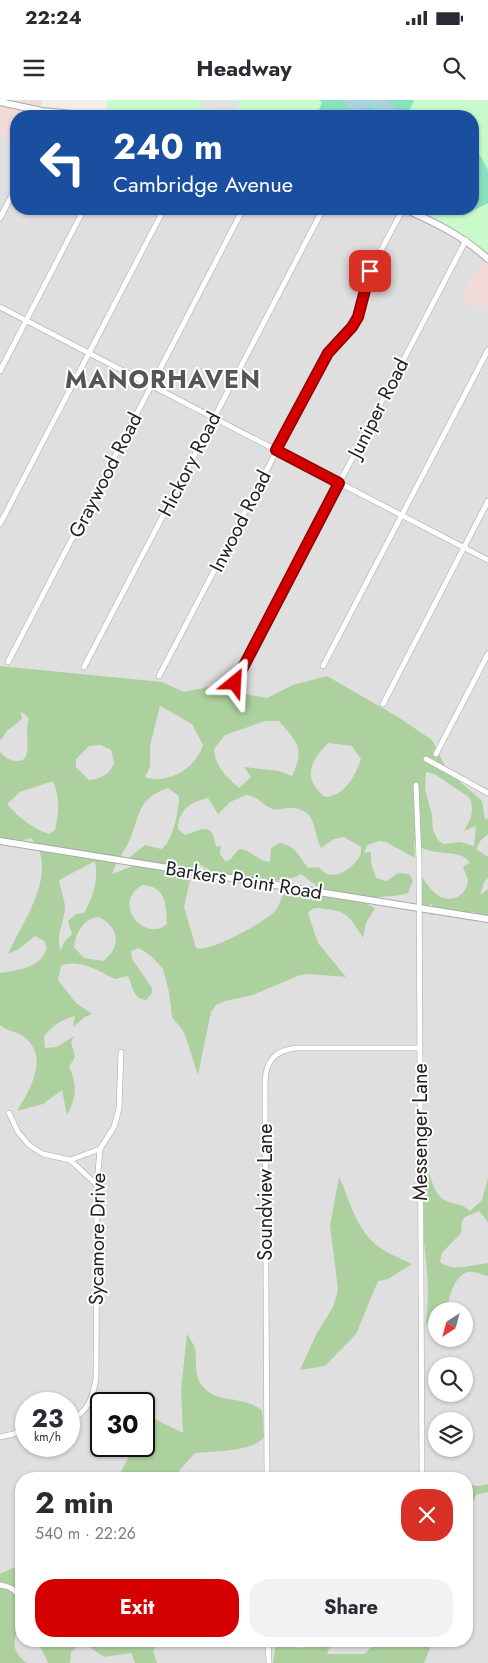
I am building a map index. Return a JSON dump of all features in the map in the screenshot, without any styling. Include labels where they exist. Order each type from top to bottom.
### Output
[{"type":"street","points":[[0,102],[36,110]]},
{"type":"street","points":[[0,218],[10,199]]},
{"type":"street","points":[[0,371],[81,215]]},
{"type":"street","points":[[0,524],[161,215]]},
{"type":"street","name":"Graywood Road","points":[[8,662],[240,215]]},
{"type":"street","name":"Hickory Road","points":[[84,667],[320,215]]},
{"type":"street","name":"Inwood Road","points":[[159,676],[328,353],[352,327],[358,317],[370,271],[401,215]]},
{"type":"street","points":[[416,215],[466,240],[488,259]]},
{"type":"street","name":"Juniper Road","points":[[235,683],[466,240]]},
{"type":"street","points":[[0,307],[488,560]]},
{"type":"street","points":[[323,666],[488,350]]},
{"type":"street","points":[[383,704],[488,501]]},
{"type":"street","points":[[436,754],[488,654]]},
{"type":"street","points":[[426,759],[488,793]]},
{"type":"street","name":"Messenger Lane","points":[[416,785],[419,908],[422,1472]]},
{"type":"street","name":"Barkers Point Road","points":[[0,841],[488,919]]},
{"type":"street","name":"Soundview Lane","points":[[267,1472],[264,1081],[267,1065],[279,1052],[297,1048],[419,1048]]},
{"type":"street","name":"Sycamore Drive","points":[[80,1414],[89,1405],[96,1378],[97,1184],[100,1149],[110,1135],[118,1117],[121,1052]]},
{"type":"street","points":[[9,1113],[18,1132],[29,1145],[43,1154],[70,1160],[97,1184]]},
{"type":"street","points":[[70,1160],[100,1149]]},
{"type":"street","points":[[0,1437],[15,1434]]},
{"type":"street","points":[[0,1585],[15,1590]]},
{"type":"street","points":[[268,1647],[269,1663]]},
{"type":"shaded area","points":[[0,100],[42,100],[40,110],[10,110],[10,140],[0,134]]},
{"type":"shaded area","points":[[201,100],[239,101],[238,110],[200,108]]},
{"type":"shaded area","points":[[0,134],[10,140],[10,215],[418,215],[453,231],[488,259],[488,1663],[0,1663]]},
{"type":"shaded area","points":[[485,256],[488,259],[488,306],[485,304],[482,310],[460,298]]},
{"type":"green space","points":[[107,100],[488,100],[488,259],[466,239],[417,215],[479,215],[479,110],[106,110]]},
{"type":"green space","points":[[318,100],[414,100],[410,110],[319,110],[322,102]]},
{"type":"green space","points":[[479,153],[488,170],[488,203],[479,208]]},
{"type":"green space","points":[[0,666],[162,682],[184,692],[208,687],[267,698],[293,685],[327,676],[398,717],[432,740],[447,770],[482,801],[485,819],[488,818],[488,834],[481,840],[476,849],[488,857],[488,878],[484,882],[480,895],[488,889],[488,917],[474,912],[439,912],[431,916],[432,904],[419,909],[421,875],[432,890],[441,897],[452,899],[465,890],[468,880],[463,867],[470,863],[465,858],[459,855],[427,850],[420,847],[414,841],[415,858],[386,842],[380,841],[367,845],[364,853],[371,852],[371,863],[376,878],[387,881],[398,873],[409,874],[413,880],[408,893],[373,898],[363,902],[375,908],[366,923],[363,938],[352,921],[344,914],[318,908],[310,911],[308,913],[318,943],[346,977],[300,975],[253,995],[225,1001],[216,1005],[211,1012],[198,1075],[184,1032],[172,1017],[169,992],[163,969],[151,956],[139,948],[131,951],[132,959],[152,988],[152,993],[146,1000],[141,999],[135,994],[128,976],[115,979],[82,964],[61,966],[58,980],[76,1003],[92,1014],[73,1027],[75,1016],[61,1021],[50,1029],[44,1037],[45,1048],[57,1047],[74,1036],[71,1042],[75,1057],[69,1067],[75,1085],[74,1097],[67,1115],[62,1090],[43,1104],[17,1111],[32,1083],[37,1063],[36,1054],[32,1045],[24,1037],[0,1025],[0,973],[35,964],[44,954],[47,947],[44,941],[35,936],[19,949],[8,954],[36,896],[41,881],[42,865],[39,851],[31,838],[14,843],[0,841],[0,752],[3,756],[14,761],[22,760],[26,757],[29,719],[21,711],[22,719],[7,731],[0,741]],"holes":[[[160,706],[192,724],[203,745],[194,761],[180,773],[163,779],[145,777],[150,767],[150,746]],[[265,721],[279,721],[295,741],[299,753],[292,776],[279,771],[244,767],[251,777],[239,788],[222,771],[214,749],[225,735]],[[328,743],[352,746],[361,759],[356,772],[344,789],[332,796],[325,797],[313,784],[311,777],[313,763]],[[101,745],[111,750],[114,763],[104,775],[89,780],[76,767],[76,759],[89,746]],[[426,772],[436,775],[470,798],[471,816],[464,831],[476,826],[474,846],[460,842],[443,844],[438,840],[433,830],[432,815],[425,789]],[[53,781],[58,805],[55,830],[49,834],[37,829],[21,818],[7,804],[20,792]],[[168,788],[179,796],[178,809],[169,840],[161,849],[145,845],[130,857],[143,862],[112,874],[126,848],[145,802],[158,792]],[[246,795],[254,797],[273,809],[290,808],[300,810],[306,813],[313,822],[321,848],[334,839],[344,837],[361,847],[361,854],[348,869],[330,875],[319,867],[308,868],[294,849],[280,843],[271,848],[270,862],[261,860],[241,849],[230,860],[225,861],[220,854],[221,846],[217,847],[210,831],[204,829],[185,835],[178,829],[180,817],[187,807],[197,801],[208,798],[218,814],[230,802]],[[95,861],[96,881],[90,901],[84,913],[76,914],[68,921],[72,934],[64,942],[61,951],[59,935],[65,908],[59,880]],[[200,865],[215,872],[260,880],[282,880],[301,874],[317,886],[312,891],[285,893],[276,910],[261,921],[224,942],[203,949],[196,948],[184,907],[192,872]],[[142,885],[150,886],[160,893],[165,903],[167,924],[160,928],[152,929],[145,927],[133,916],[130,909],[130,901],[133,893]],[[99,917],[106,921],[114,932],[116,938],[113,950],[103,961],[84,958],[74,947],[79,931],[85,923]]]},
{"type":"green space","points":[[429,1173],[441,1197],[470,1211],[482,1200],[488,1178],[488,1222],[479,1211],[465,1217],[462,1221],[461,1233],[442,1253],[440,1262],[450,1267],[488,1263],[488,1276],[470,1272],[463,1274],[455,1283],[449,1302],[428,1302],[428,1323],[426,1325],[428,1293],[423,1233],[425,1188]]},
{"type":"green space","points":[[339,1177],[356,1219],[365,1234],[380,1248],[412,1264],[388,1279],[378,1281],[356,1334],[325,1366],[300,1370],[316,1335],[333,1307],[338,1290],[330,1226]]},
{"type":"green space","points":[[187,1334],[195,1348],[196,1370],[200,1383],[214,1395],[247,1402],[262,1411],[264,1437],[251,1446],[195,1453],[180,1472],[121,1472],[128,1457],[155,1457],[155,1419],[183,1433],[181,1390]]},
{"type":"green space","points":[[488,1484],[488,1492],[476,1495],[473,1501],[473,1486]]},
{"type":"green space","points":[[15,1567],[15,1647],[27,1663],[0,1663],[0,1574]]},
{"type":"green space","points":[[41,1647],[76,1647],[71,1652],[70,1663],[48,1663]]},
{"type":"green space","points":[[89,1647],[155,1647],[153,1651],[157,1663],[135,1663],[131,1653],[104,1657]]},
{"type":"green space","points":[[275,1647],[330,1647],[327,1654],[365,1654],[371,1647],[430,1648],[424,1663],[273,1663]]},
{"type":"water","points":[[343,100],[387,100],[394,110],[374,110],[373,107],[370,106],[363,110],[350,110]]},
{"type":"district","name":"MANORHAVEN","points":[[163,379]]},
{"type":"route","points":[[235,683],[339,483],[276,450],[328,353],[352,327],[358,317],[363,304],[370,271]]}]
